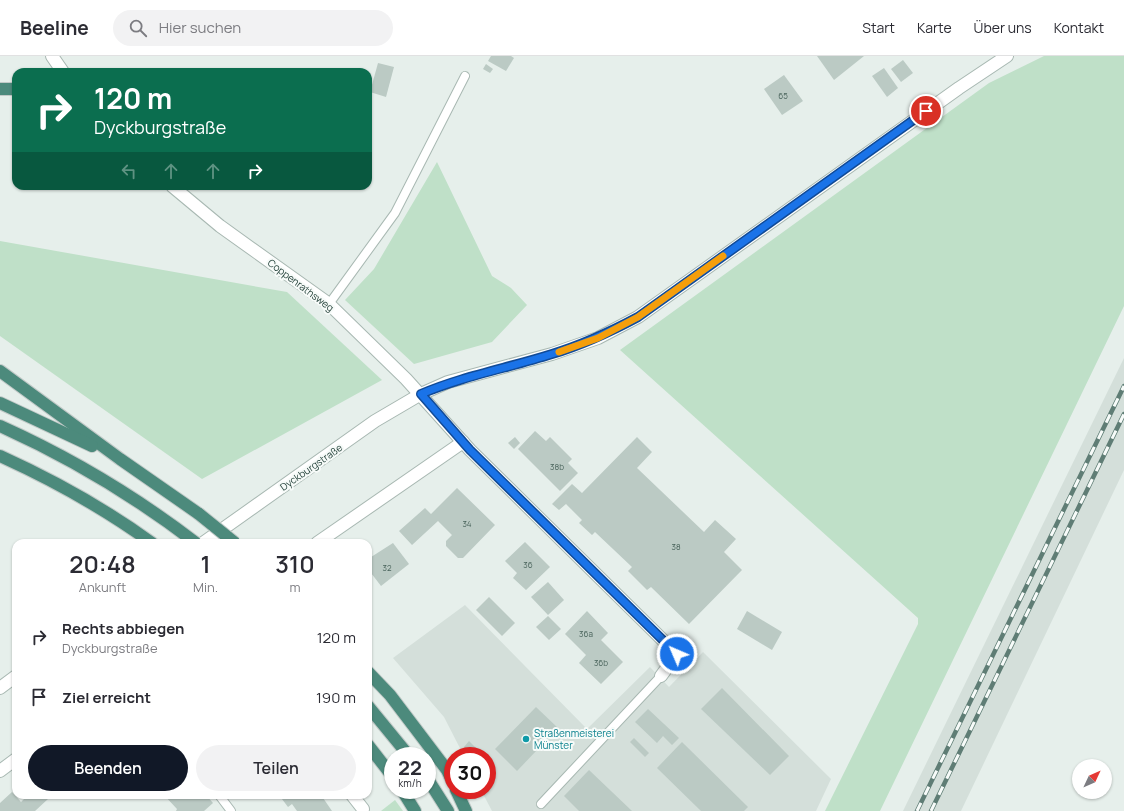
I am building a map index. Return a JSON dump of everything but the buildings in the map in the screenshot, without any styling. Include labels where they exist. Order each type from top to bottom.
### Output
[{"type":"highway","points":[[0,89],[12,89]]},
{"type":"highway","points":[[0,370],[120,459],[199,514],[230,539]]},
{"type":"highway","points":[[0,402],[120,459]]},
{"type":"highway","points":[[0,426],[33,441],[130,496],[191,539]]},
{"type":"highway","points":[[0,456],[28,469],[122,521],[147,539]]},
{"type":"highway","points":[[372,676],[390,695],[444,767]]},
{"type":"highway","points":[[372,711],[402,747]]},
{"type":"highway","points":[[372,750],[384,765]]},
{"type":"highway","points":[[436,792],[448,811]]},
{"type":"highway","points":[[408,799],[415,811]]},
{"type":"highway","points":[[460,799],[466,811]]},
{"type":"street","points":[[52,56],[60,68]]},
{"type":"street","name":"Dyckburgstraße","points":[[209,539],[375,421],[421,394],[448,382],[559,352],[598,338],[638,317],[959,88],[1007,56]]},
{"type":"street","name":"Coppenrathsweg","points":[[177,190],[220,226],[329,304],[421,394]]},
{"type":"street","points":[[421,394],[463,442],[677,654],[661,676]]},
{"type":"street","points":[[323,539],[463,442]]},
{"type":"street","points":[[0,688],[12,679]]},
{"type":"street","points":[[0,771],[12,762]]},
{"type":"street","points":[[355,799],[363,809]]},
{"type":"lane","points":[[329,304],[395,214],[464,76]]},
{"type":"lane","points":[[541,804],[661,676]]},
{"type":"lane","points":[[222,799],[231,811]]},
{"type":"shaded area","points":[[1124,358],[1124,470],[961,811],[903,811]]},
{"type":"shaded area","name":"Straßenmeisterei Münster","points":[[465,605],[587,729],[650,667],[669,687],[703,652],[831,779],[816,811],[492,811],[486,799],[496,799],[496,747],[459,747],[444,717],[393,658]]},
{"type":"green space","points":[[1044,56],[1124,56],[1124,306],[880,811],[825,811],[918,624],[918,618],[620,350],[989,83]]},
{"type":"green space","points":[[437,162],[492,276],[511,288],[527,305],[492,342],[414,364],[345,300],[374,269]]},
{"type":"green space","points":[[0,241],[287,292],[382,380],[202,479],[0,336]]},
{"type":"green space","points":[[395,800],[403,811],[381,811]]},
{"type":"railway","points":[[917,811],[1124,386]]},
{"type":"railway","points":[[931,811],[1124,414]]},
{"type":"slow traffic","points":[[559,352],[598,338],[638,317],[723,256]]},
{"type":"place","name":"Straßenmeisterei Münster","points":[[526,739]]},
{"type":"route","points":[[677,654],[470,450],[421,394],[448,382],[552,354],[598,338],[638,317],[926,111]]}]
